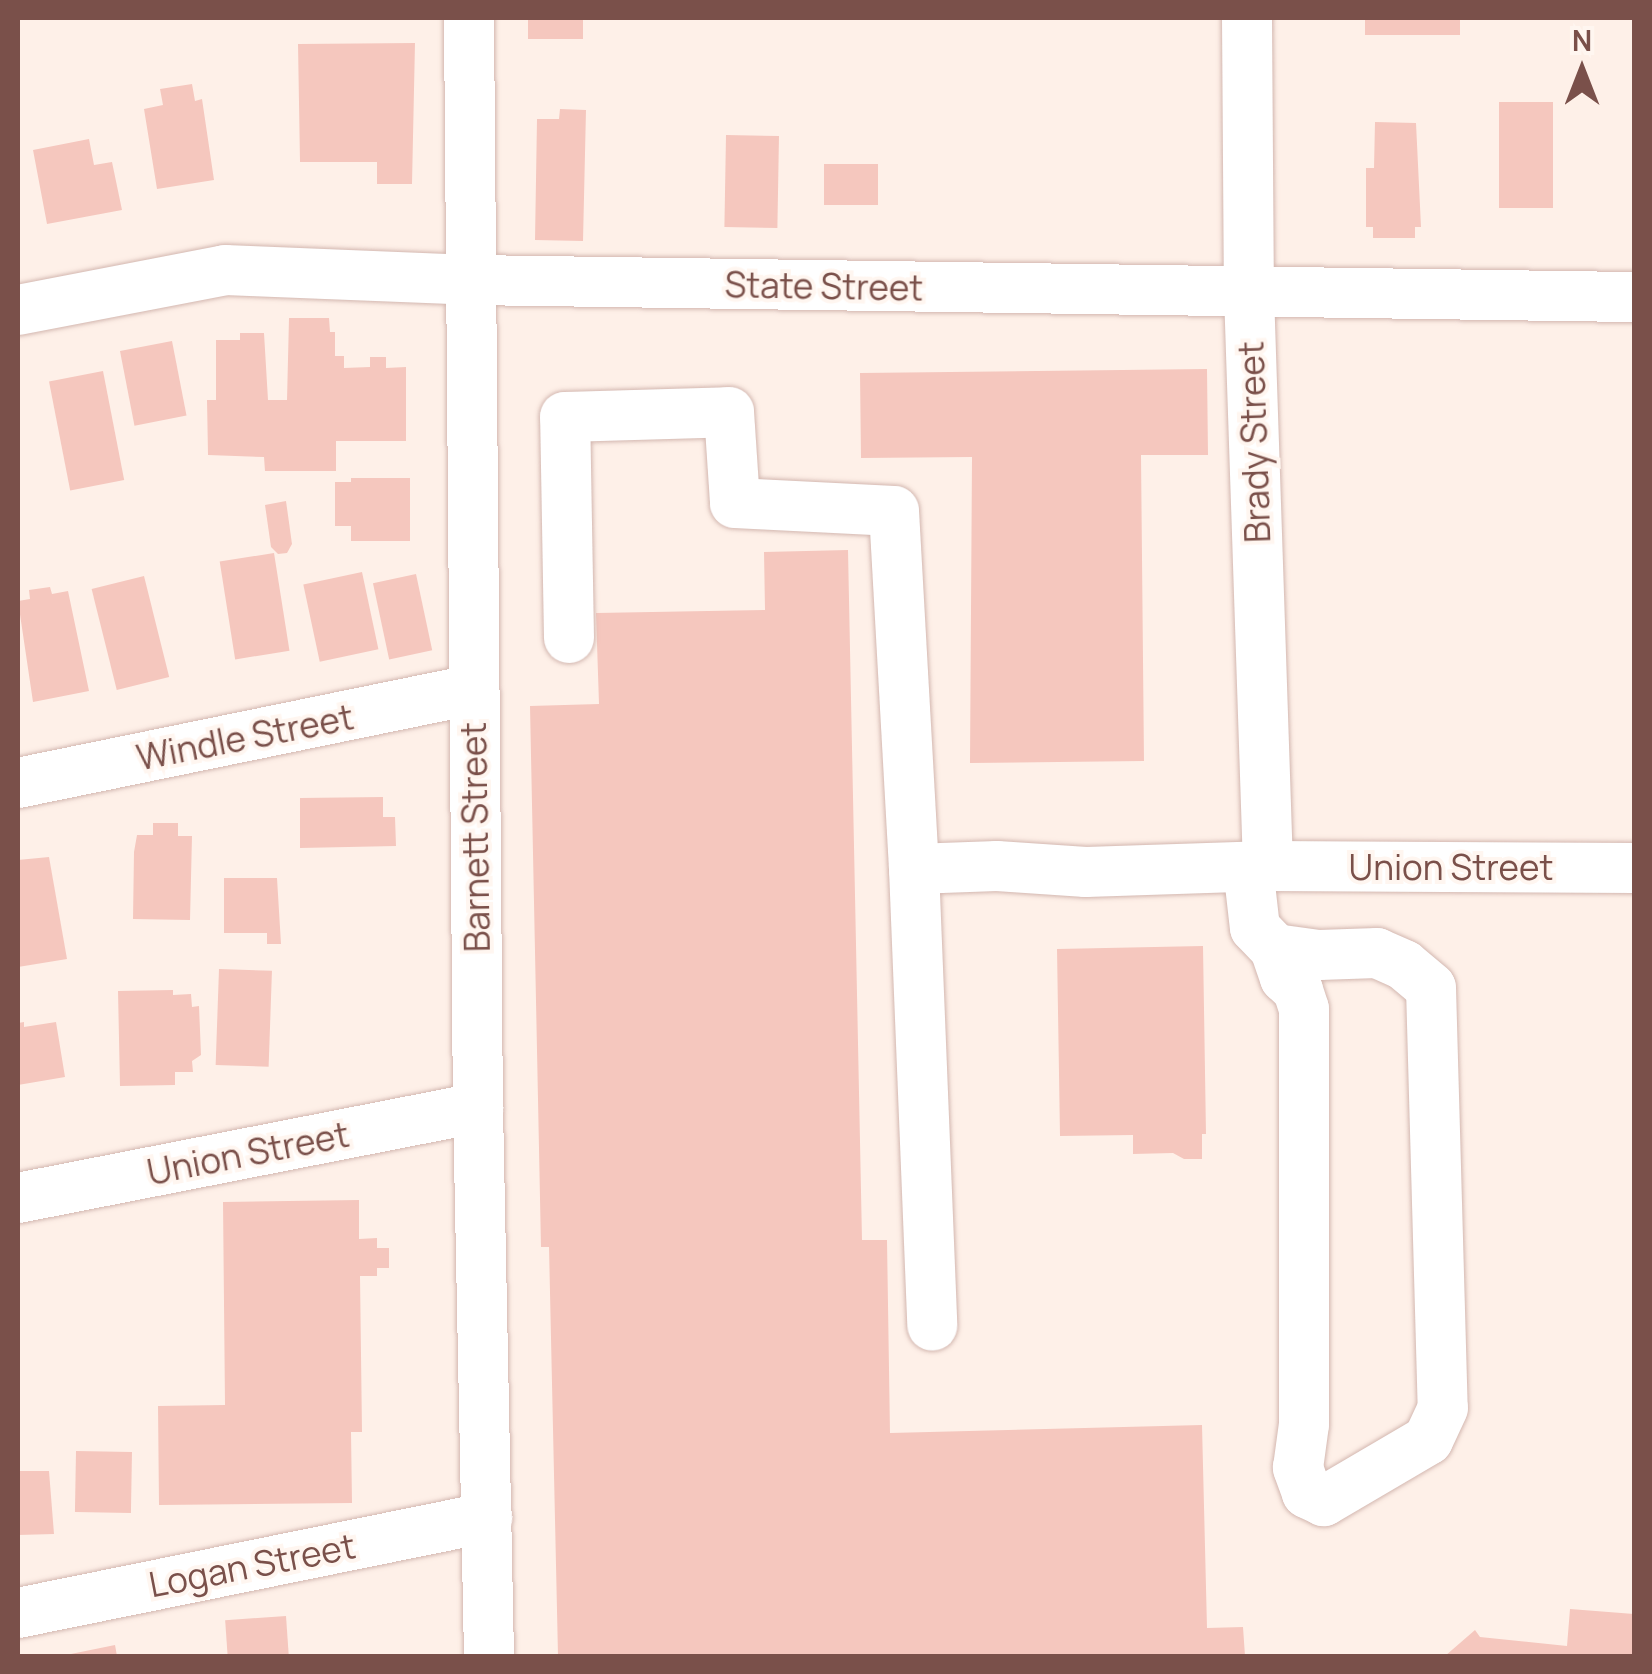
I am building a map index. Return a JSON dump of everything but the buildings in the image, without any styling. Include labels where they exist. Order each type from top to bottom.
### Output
[{"type":"street","name":"Barnett Street","points":[[468,18],[478,1108],[488,1656]]},
{"type":"street","name":"Brady Street","points":[[1247,18],[1258,867],[1255,928],[1274,949],[1285,978],[1298,990],[1304,1009],[1304,1424],[1298,1468],[1306,1492],[1324,1501],[1428,1440],[1443,1408],[1431,988],[1404,965],[1377,954],[1304,954],[1274,949]]},
{"type":"street","name":"State Street","points":[[18,310],[225,270],[471,280],[1634,296]]},
{"type":"street","points":[[569,638],[565,417],[729,412],[735,503],[894,511],[914,868],[932,1326]]},
{"type":"street","name":"Windle Street","points":[[18,782],[473,690]]},
{"type":"street","name":"Union Street","points":[[914,868],[997,866],[1086,872],[1258,867],[1634,868]]},
{"type":"street","name":"Union Street","points":[[18,1198],[478,1108]]},
{"type":"street","name":"Logan Street","points":[[18,1613],[486,1518]]}]
